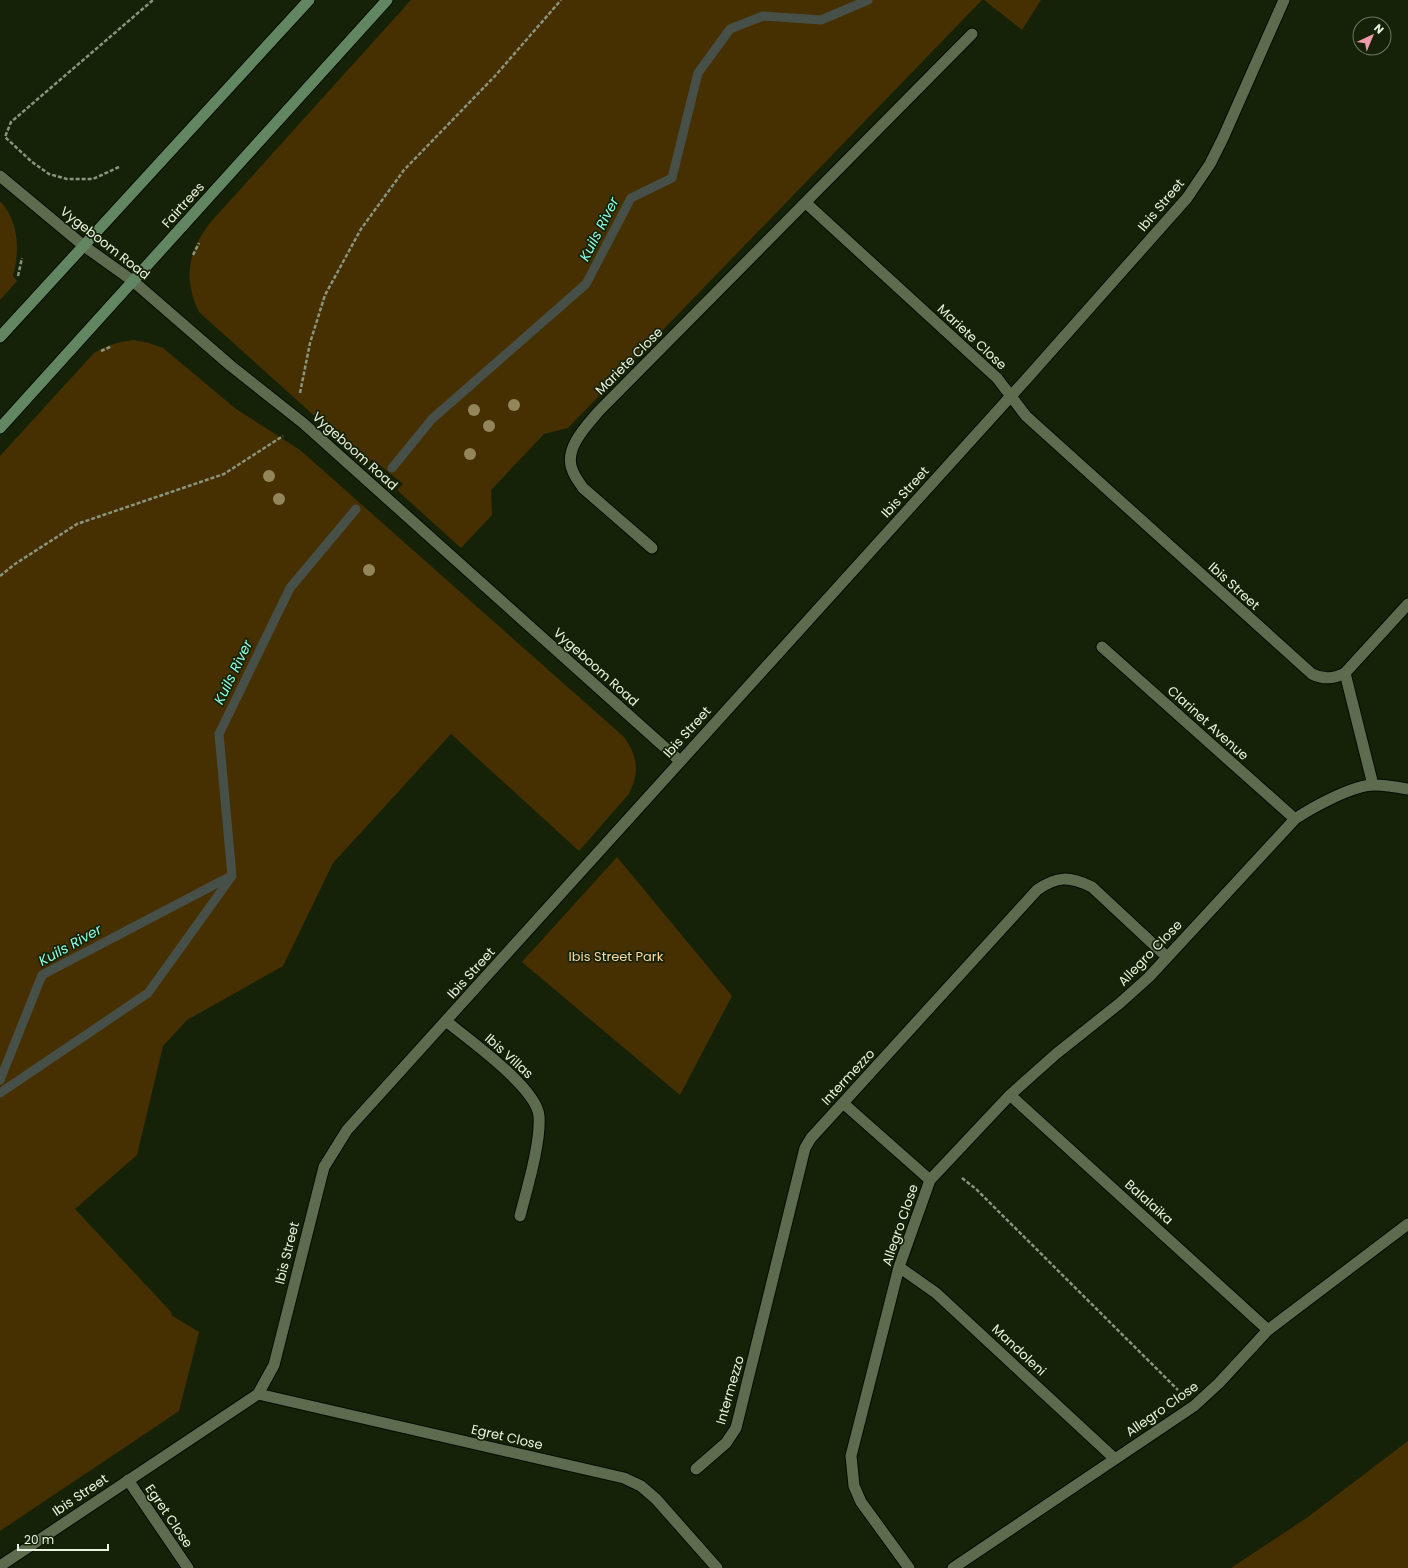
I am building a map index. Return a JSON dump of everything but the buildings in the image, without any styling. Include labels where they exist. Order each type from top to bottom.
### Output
[{"type":"main road","points":[[0,337],[309,0]]},
{"type":"main road","name":"Fairtrees","points":[[0,428],[387,0]]},
{"type":"street","name":"Ibis Street","points":[[0,1566],[258,1394],[274,1365],[324,1167],[347,1130],[1011,396],[1187,198],[1210,164],[1223,138],[1284,0]]},
{"type":"street","name":"Mariete Close","points":[[652,548],[583,488],[571,468],[572,452],[581,431],[599,411],[972,34]]},
{"type":"street","name":"Vygeboom Road","points":[[0,176],[84,246],[133,281],[231,366],[303,423],[680,761]]},
{"type":"street","name":"Mariete Close","points":[[806,203],[997,378],[1011,396]]},
{"type":"street","name":"Ibis Street","points":[[1011,396],[1026,416],[1306,670],[1320,678],[1328,679],[1337,677],[1345,672],[1408,604]]},
{"type":"street","name":"Clarinet Avenue","points":[[1102,647],[1295,819]]},
{"type":"street","points":[[1345,672],[1373,785]]},
{"type":"street","name":"Allegro Close","points":[[909,1568],[861,1502],[854,1486],[851,1456],[899,1267],[930,1180],[1010,1095],[1056,1054],[1120,1003],[1149,977],[1295,819],[1310,809],[1342,794],[1373,785],[1408,789]]},
{"type":"street","name":"Intermezzo","points":[[696,1469],[726,1443],[736,1428],[805,1148],[817,1129],[843,1103],[1037,890],[1049,881],[1062,878],[1080,881],[1092,887],[1167,957]]},
{"type":"street","name":"Ibis Villas","points":[[446,1021],[525,1088],[539,1115],[538,1131],[531,1172],[520,1216]]},
{"type":"street","name":"Balalaika","points":[[1010,1095],[1268,1330]]},
{"type":"street","name":"Allegro Close","points":[[843,1103],[930,1180]]},
{"type":"street","name":"Allegro Close","points":[[954,1568],[1194,1406],[1219,1383],[1268,1330],[1408,1224]]},
{"type":"street","name":"Mandoleni","points":[[899,1267],[936,1293],[1115,1459]]},
{"type":"street","name":"Egret Close","points":[[258,1394],[624,1478],[640,1486],[656,1499],[717,1568]]},
{"type":"street","name":"Egret Close","points":[[128,1480],[188,1568]]},
{"type":"path","points":[[119,167],[93,179],[67,180],[49,174],[32,162],[5,137],[11,122],[153,0]]},
{"type":"path","points":[[0,576],[15,564],[77,524],[224,474],[303,423],[299,397],[310,343],[326,295],[361,229],[404,170],[495,76],[561,0]]},
{"type":"path","points":[[194,255],[199,242]]},
{"type":"path","points":[[18,276],[22,258]]},
{"type":"path","points":[[100,351],[112,346]]},
{"type":"path","points":[[944,1165],[976,1189],[1194,1406]]},
{"type":"green space","points":[[411,0],[982,0],[568,428],[544,434],[491,490],[492,515],[461,548],[397,490],[403,484],[372,459],[368,464],[199,312],[191,288],[190,266],[192,256],[196,245],[209,224]]},
{"type":"green space","points":[[984,0],[1041,0],[1022,30]]},
{"type":"green space","points":[[0,201],[11,218],[14,227],[17,257],[13,276],[17,281],[0,300]]},
{"type":"green space","points":[[134,340],[163,348],[236,409],[300,450],[624,737],[635,758],[636,772],[628,795],[579,851],[451,734],[333,863],[283,966],[187,1020],[163,1046],[137,1155],[75,1209],[172,1313],[171,1315],[199,1332],[179,1411],[0,1531],[0,456],[94,353],[113,344]]},
{"type":"green space","name":"Ibis Street Park","points":[[617,857],[732,996],[680,1095],[522,962]]},
{"type":"green space","points":[[1408,1441],[1408,1568],[1231,1568],[1308,1517]]},
{"type":"waterway","name":"Kuils River","points":[[392,468],[432,419],[586,284],[631,198],[672,178],[698,73],[730,29],[763,16],[821,20],[868,0]]},
{"type":"waterway","name":"Kuils River","points":[[0,1093],[148,993],[232,876],[219,734],[290,588],[356,509]]},
{"type":"waterway","name":"Kuils River","points":[[0,1080],[42,975],[231,876]]}]
